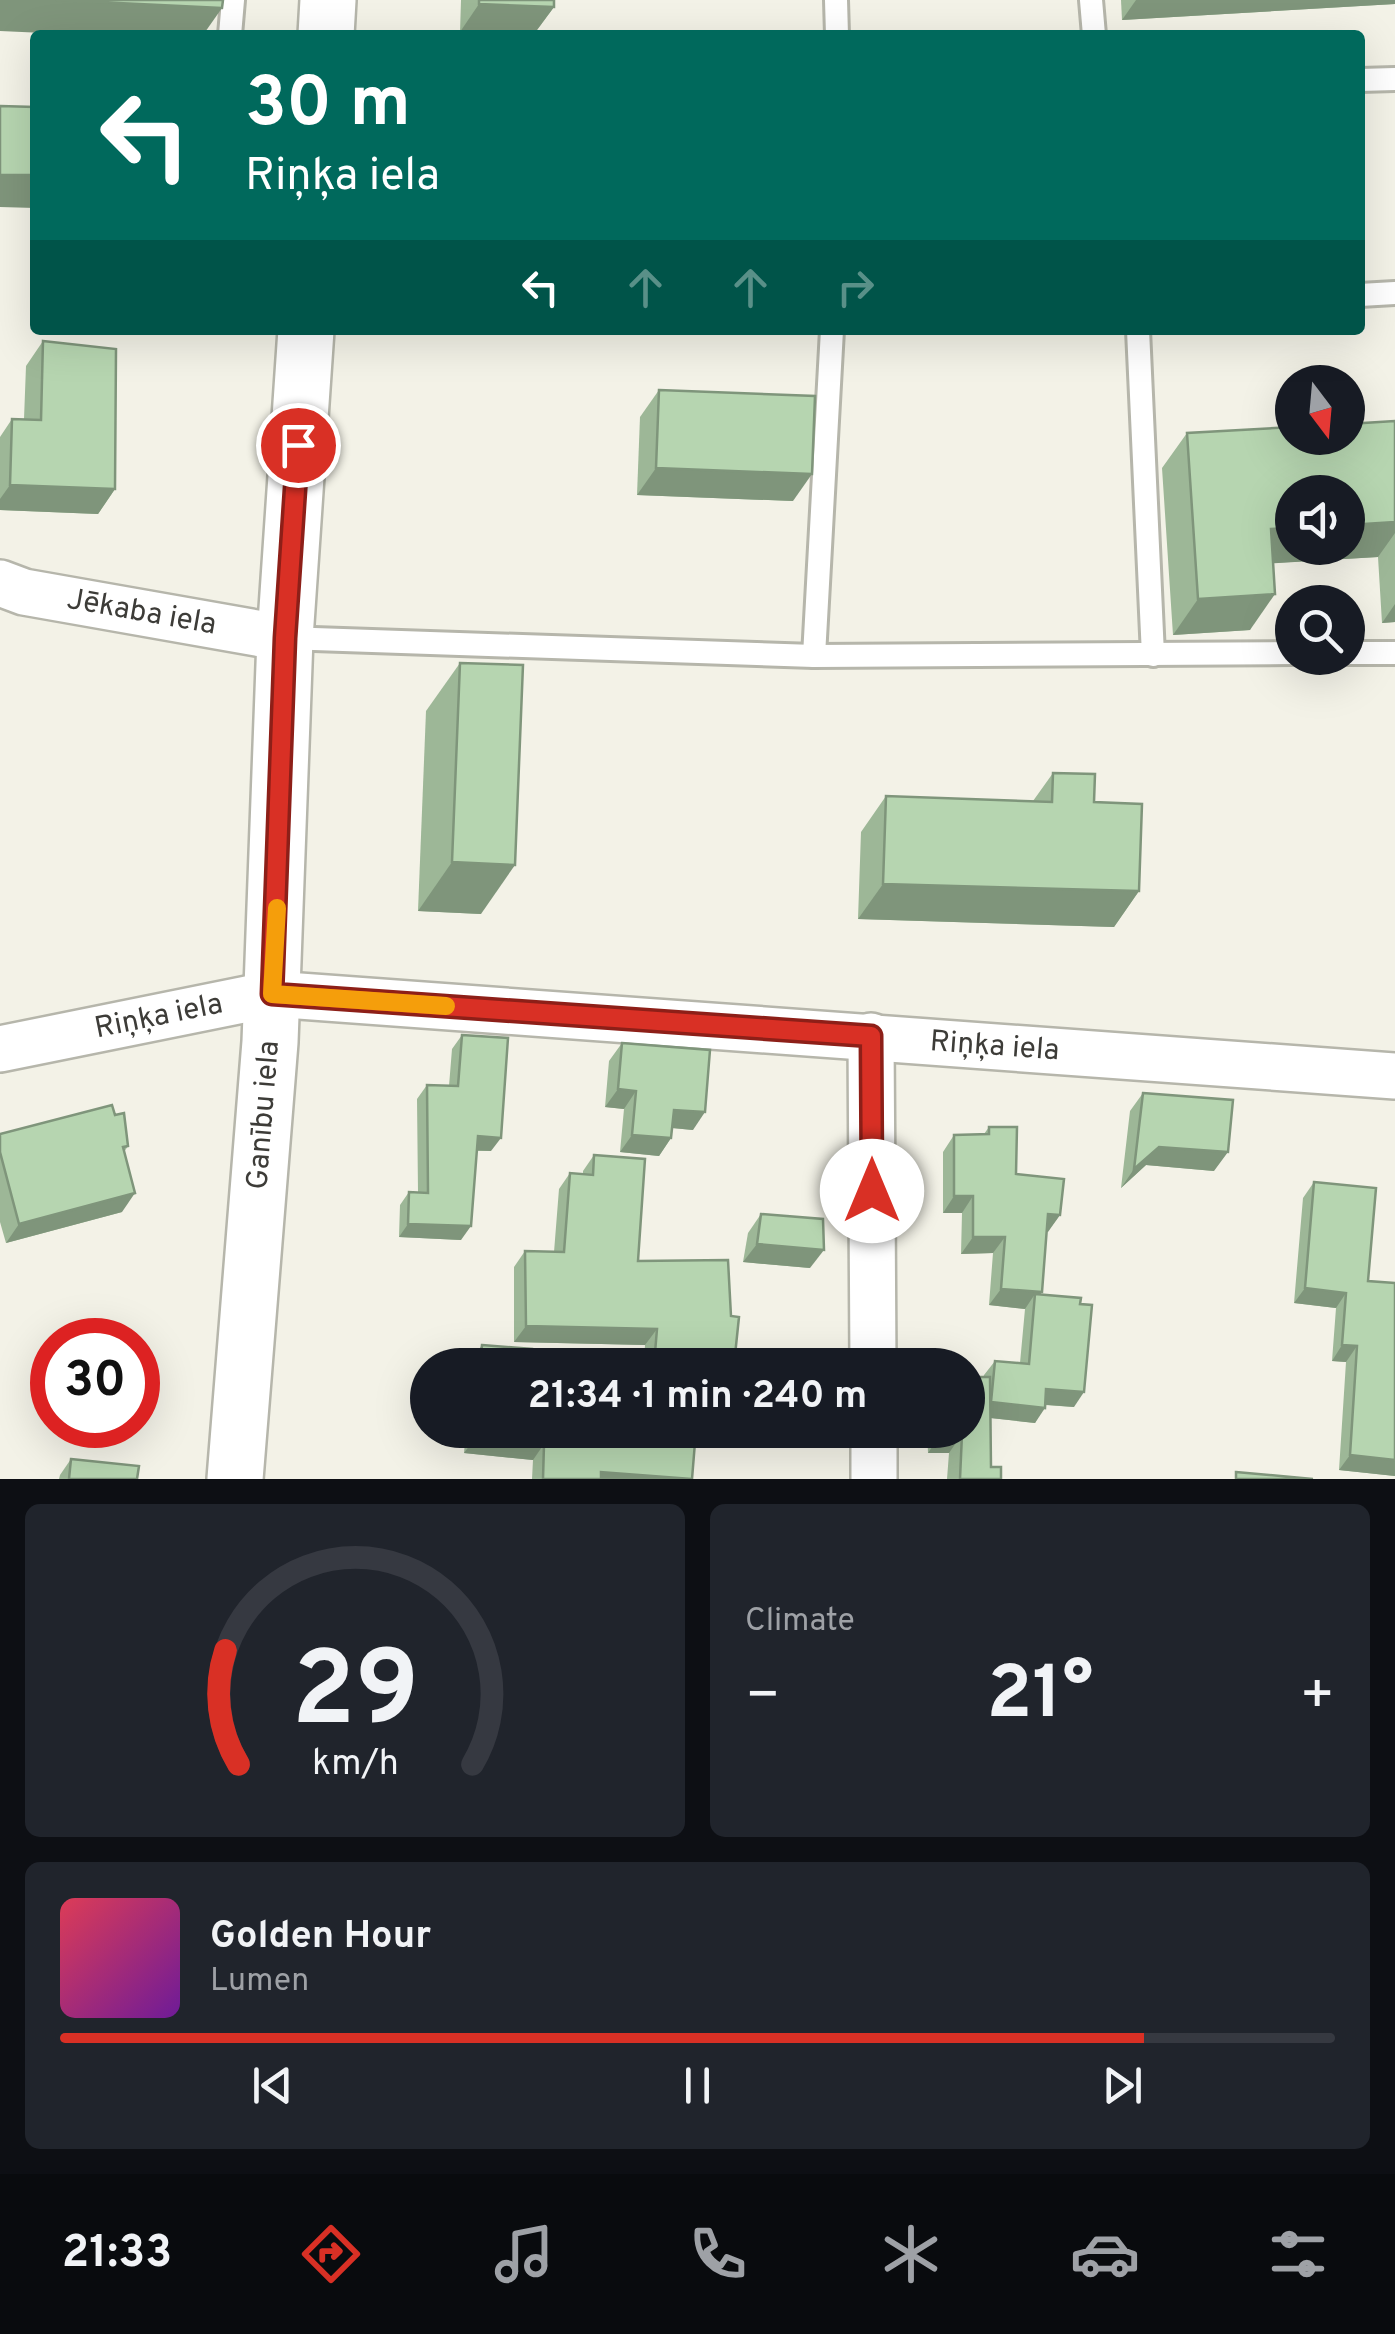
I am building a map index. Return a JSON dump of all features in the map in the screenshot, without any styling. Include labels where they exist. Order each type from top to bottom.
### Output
[{"type":"street","points":[[326,30],[328,0]]},
{"type":"street","name":"Ganību iela","points":[[235,1479],[272,994],[285,638],[306,335]]},
{"type":"street","name":"Jēkaba iela","points":[[0,583],[24,592],[285,638]]},
{"type":"street","name":"Riņķa iela","points":[[0,1049],[272,994],[1395,1076]]},
{"type":"street","points":[[871,1036],[874,1348]]},
{"type":"street","points":[[874,1448],[874,1479]]},
{"type":"lane","points":[[230,30],[233,0]]},
{"type":"lane","points":[[836,0],[837,30]]},
{"type":"lane","points":[[1091,0],[1094,30]]},
{"type":"lane","points":[[1365,80],[1395,78]]},
{"type":"lane","points":[[1365,296],[1395,293]]},
{"type":"lane","points":[[814,656],[832,335]]},
{"type":"lane","points":[[1138,335],[1153,654]]},
{"type":"lane","points":[[285,638],[814,656],[1275,654]]},
{"type":"lane","points":[[1365,653],[1395,653]]},
{"type":"building","points":[[56,0],[223,0],[222,8]]},
{"type":"building","points":[[479,0],[554,0],[554,7],[479,4]]},
{"type":"building","points":[[0,106],[30,107],[30,175],[0,175]]},
{"type":"building","points":[[43,341],[116,349],[115,489],[10,485],[12,419],[41,420]]},
{"type":"building","points":[[659,390],[815,396],[812,474],[656,468]]},
{"type":"building","points":[[1395,421],[1395,522],[1365,524],[1365,475],[1275,475],[1275,529],[1271,529],[1275,594],[1198,599],[1187,433],[1275,428],[1275,455],[1365,455],[1365,423]]},
{"type":"building","points":[[460,663],[523,665],[515,865],[452,862]]},
{"type":"building","points":[[1053,773],[1095,774],[1094,802],[1142,804],[1139,891],[883,884],[886,796],[1052,802]]},
{"type":"building","points":[[462,1035],[508,1038],[501,1138],[478,1136],[471,1226],[408,1224],[409,1192],[428,1193],[427,1085],[458,1086]]},
{"type":"building","points":[[622,1043],[710,1050],[705,1112],[674,1110],[671,1138],[632,1135],[636,1091],[618,1089]]},
{"type":"building","points":[[1143,1093],[1233,1100],[1228,1152],[1159,1147],[1134,1169]]},
{"type":"building","points":[[112,1105],[115,1115],[124,1113],[128,1146],[123,1147],[135,1193],[19,1224],[0,1152],[0,1134]]},
{"type":"building","points":[[989,1127],[1017,1127],[1016,1174],[1064,1179],[1060,1215],[1048,1214],[1042,1292],[1001,1289],[1005,1237],[973,1237],[973,1196],[954,1196],[954,1135],[989,1134]]},
{"type":"building","points":[[594,1155],[645,1159],[638,1261],[728,1260],[731,1316],[739,1317],[736,1348],[655,1348],[657,1329],[526,1326],[525,1251],[564,1252],[570,1173],[593,1175]]},
{"type":"building","points":[[1314,1182],[1376,1188],[1368,1281],[1395,1283],[1395,1460],[1350,1455],[1357,1346],[1342,1345],[1346,1293],[1305,1288]]},
{"type":"building","points":[[761,1214],[823,1219],[824,1250],[757,1244]]},
{"type":"building","points":[[1035,1294],[1081,1298],[1080,1304],[1092,1305],[1084,1392],[1046,1389],[1045,1408],[991,1402],[995,1361],[1029,1364]]},
{"type":"building","points":[[985,1377],[990,1377],[991,1467],[1001,1467],[1001,1479],[960,1479],[961,1448],[985,1448]]},
{"type":"building","points":[[544,1448],[695,1448],[692,1479],[601,1472],[601,1479],[543,1479]]},
{"type":"building","points":[[71,1459],[139,1466],[137,1479],[69,1479]]},
{"type":"building","points":[[1236,1472],[1313,1479],[1236,1479]]},
{"type":"slow traffic","points":[[277,908],[272,994],[446,1006]]},
{"type":"route","points":[[298,445],[285,638],[272,994],[871,1036],[872,1191]]}]
